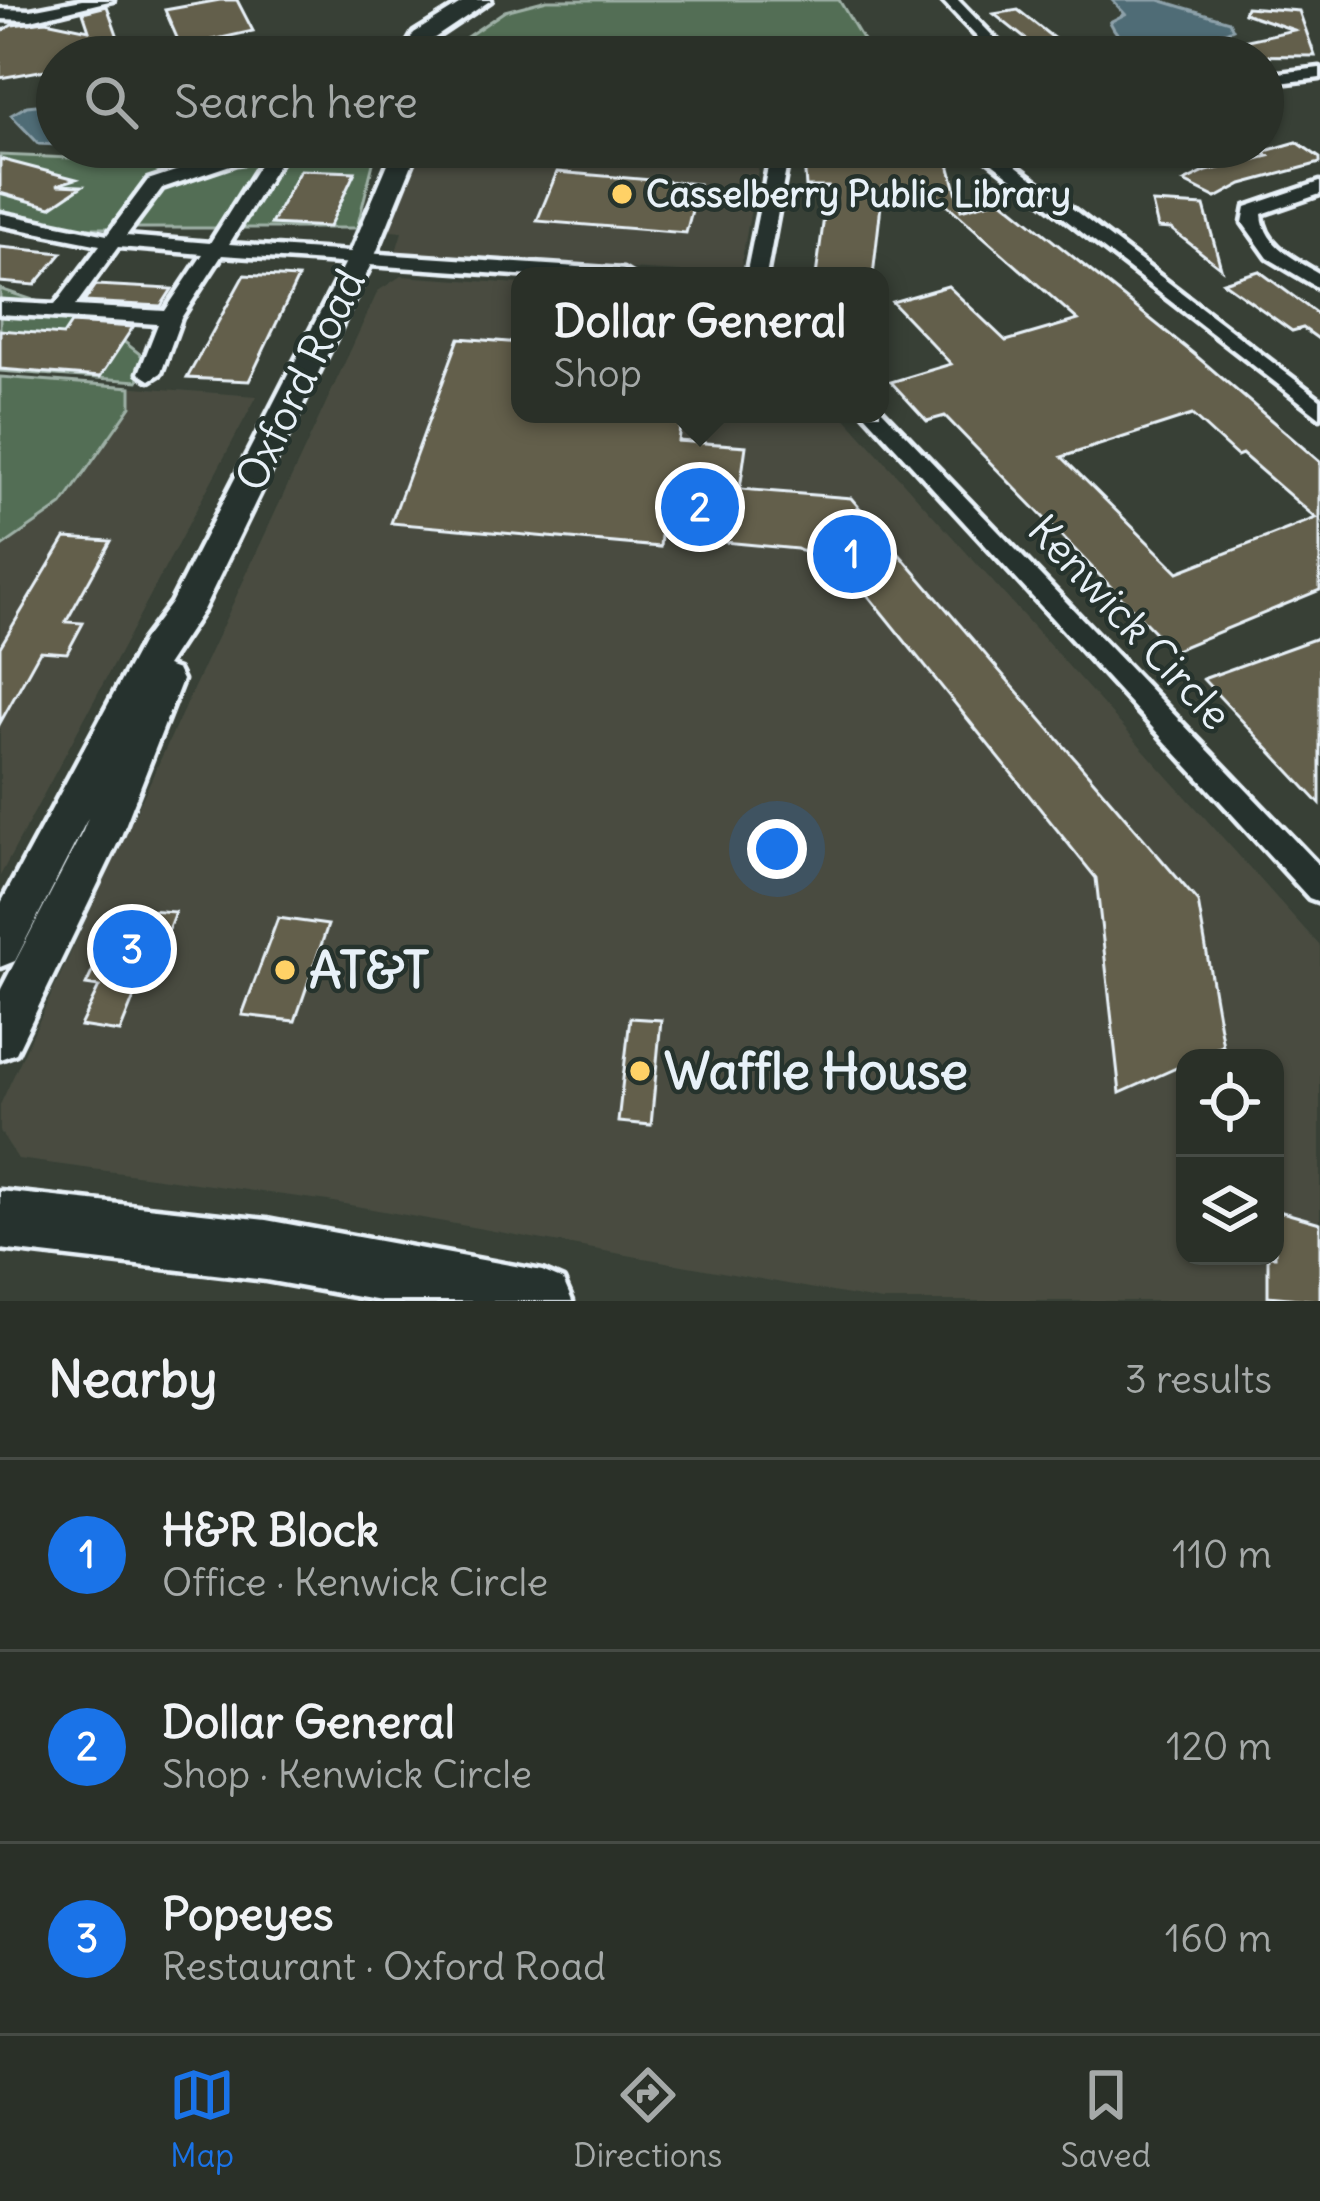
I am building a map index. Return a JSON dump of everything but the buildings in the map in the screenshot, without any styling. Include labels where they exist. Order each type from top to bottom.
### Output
[{"type":"main road","points":[[0,1220],[266,1250],[542,1301]]},
{"type":"street","points":[[0,14],[13,0]]},
{"type":"street","points":[[0,14],[32,15],[105,0]]},
{"type":"street","points":[[401,36],[454,0]]},
{"type":"street","points":[[422,36],[440,21],[482,0]]},
{"type":"street","points":[[950,0],[985,36]]},
{"type":"street","points":[[1284,77],[1320,73]]},
{"type":"street","points":[[60,312],[155,184],[199,168]]},
{"type":"street","points":[[150,373],[171,318],[267,168]]},
{"type":"street","name":"Oxford Road","points":[[0,947],[156,650],[185,610],[361,259],[398,168]]},
{"type":"street","points":[[758,267],[778,168]]},
{"type":"street","points":[[1008,168],[1320,410]]},
{"type":"street","points":[[1320,188],[1253,212],[1250,224],[1253,235],[1265,246],[1320,283]]},
{"type":"street","points":[[0,219],[110,242],[511,269]]},
{"type":"street","points":[[0,308],[171,318]]},
{"type":"street","name":"Kenwick Circle","points":[[884,423],[1320,888]]},
{"type":"street","name":"Oxford Road","points":[[0,1036],[101,836],[175,652],[185,610]]},
{"type":"shaded area","points":[[407,168],[758,168],[743,267],[594,267],[395,255],[402,232],[381,230]]},
{"type":"shaded area","points":[[401,276],[511,283],[511,423],[850,423],[1320,946],[1320,1301],[882,1301],[328,1201],[18,1159],[0,1131],[0,1105],[378,291]]},
{"type":"shaded area","points":[[0,377],[257,396],[0,876]]},
{"type":"green space","points":[[547,0],[839,0],[860,36],[468,36],[505,11]]},
{"type":"green space","points":[[0,155],[36,157],[36,168],[372,168],[357,228],[0,228]]},
{"type":"green space","points":[[0,289],[99,322],[145,358],[138,381],[0,371]]},
{"type":"green space","points":[[0,377],[131,387],[131,406],[62,505],[0,548]]},
{"type":"water","points":[[1112,0],[1159,0],[1229,21],[1233,29],[1214,36],[1119,36],[1110,22],[1125,14]]},
{"type":"water","points":[[36,105],[36,141],[11,115]]},
{"type":"place","name":"Casselberry Public Library","points":[[622,194]]},
{"type":"place","name":"Dollar General","points":[[700,507]]},
{"type":"place","name":"H&R Block","points":[[852,554]]},
{"type":"place","name":"Popeyes","points":[[132,949]]},
{"type":"place","name":"AT&T","points":[[285,970]]},
{"type":"place","name":"Waffle House","points":[[640,1071]]}]
